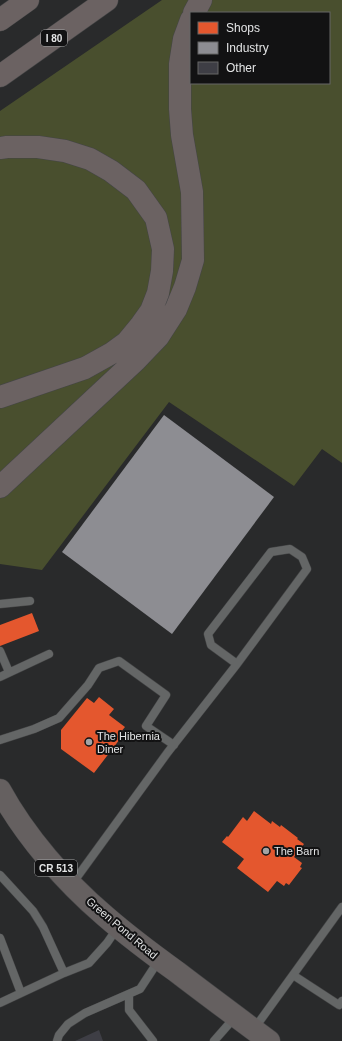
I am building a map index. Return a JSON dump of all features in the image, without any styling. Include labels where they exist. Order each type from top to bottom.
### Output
[{"type":"highway","points":[[0,20],[28,0]]},
{"type":"highway","name":"I 80","points":[[0,76],[107,0]]},
{"type":"highway","points":[[195,12],[202,0]]},
{"type":"highway","points":[[0,487],[136,360],[158,337],[176,309],[185,288],[193,260],[192,192],[182,135],[180,110],[180,64],[184,39],[190,23]]},
{"type":"highway","points":[[0,148],[38,147],[64,151],[90,159],[111,171],[136,190],[156,218],[163,249],[162,271],[158,293],[151,311],[127,342],[112,353],[85,368],[0,398]]},
{"type":"main road","name":"Green Pond Road","points":[[0,790],[5,800],[26,830],[57,869],[104,916],[261,1035]]},
{"type":"lane","points":[[72,884],[174,745],[237,664],[307,568],[302,557],[290,549],[271,552],[208,634],[212,645],[237,664]]},
{"type":"lane","points":[[0,604],[30,601]]},
{"type":"lane","points":[[0,651],[9,672]]},
{"type":"lane","points":[[0,677],[49,654]]},
{"type":"lane","points":[[0,740],[34,729],[58,718],[88,685],[99,668],[119,660],[166,695],[146,726],[174,745]]},
{"type":"lane","points":[[0,877],[33,911],[43,928],[64,973]]},
{"type":"lane","points":[[261,1035],[293,975],[342,907]]},
{"type":"lane","points":[[0,1002],[89,963],[107,943],[118,927]]},
{"type":"lane","points":[[0,938],[21,993]]},
{"type":"lane","points":[[57,1041],[59,1035],[68,1024],[85,1013],[140,989],[159,959]]},
{"type":"lane","points":[[293,975],[340,1003]]},
{"type":"lane","points":[[129,994],[129,1010],[153,1041]]},
{"type":"lane","points":[[214,1041],[236,1016]]},
{"type":"green space","points":[[162,0],[342,0],[342,463],[322,449],[294,486],[169,402],[42,570],[0,564],[0,111]]},
{"type":"building: Shops","points":[[32,613],[39,631],[0,646],[0,625]]},
{"type":"building: Shops","name":"The Hibernia Diner","points":[[99,697],[114,709],[109,715],[125,727],[120,733],[123,735],[94,773],[61,749],[61,730],[87,698],[94,703]]},
{"type":"building: Shops","name":"The Barn","points":[[254,811],[271,824],[272,821],[280,827],[281,825],[304,844],[294,857],[302,863],[300,867],[302,868],[289,885],[286,883],[284,886],[277,881],[268,892],[237,868],[244,859],[222,842],[227,836],[228,837],[243,817],[247,821]]},
{"type":"building: Industry","points":[[164,415],[274,497],[172,634],[62,552]]},
{"type":"building: Other","points":[[99,1030],[103,1041],[75,1041]]},
{"type":"place","name":"The Hibernia Diner","points":[[89,742]]},
{"type":"place","name":"The Barn","points":[[266,851]]}]
